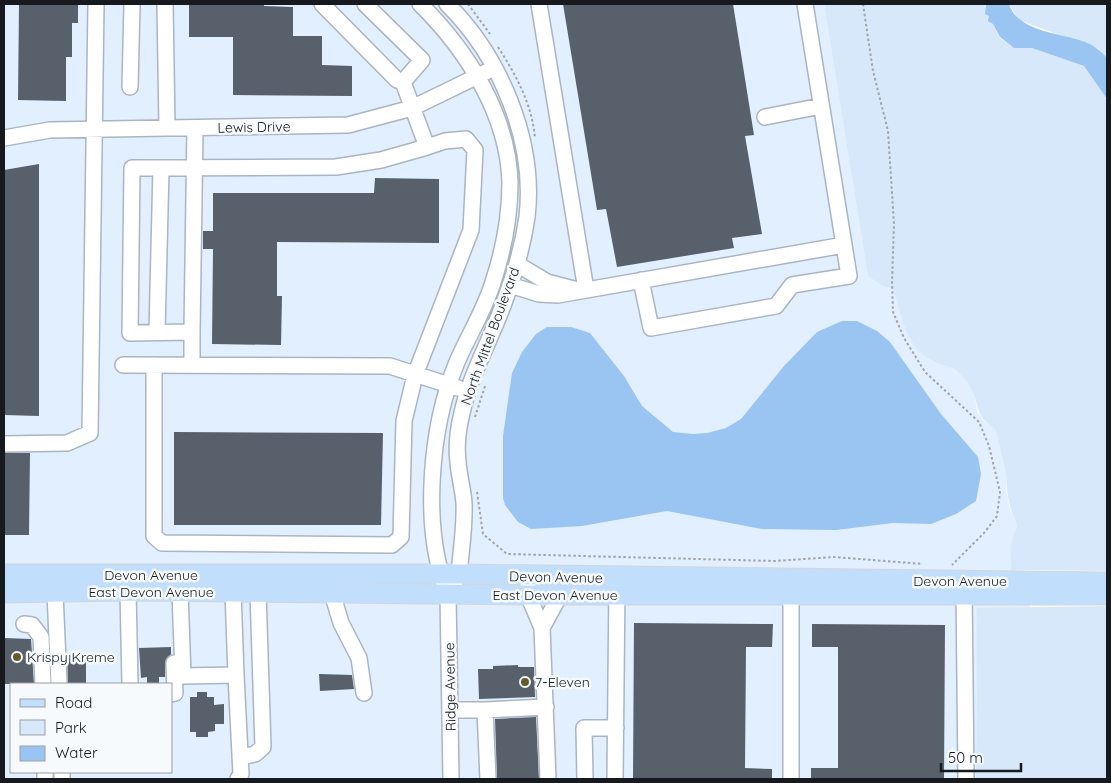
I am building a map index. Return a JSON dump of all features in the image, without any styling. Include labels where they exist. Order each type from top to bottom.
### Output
[{"type":"main road","name":"Devon Avenue","points":[[4,574],[459,574],[528,586],[792,588],[964,588],[1107,582]]},
{"type":"main road","name":"East Devon Avenue","points":[[4,593],[128,591],[448,594],[528,586],[560,595],[617,586]]},
{"type":"main road","points":[[964,588],[1107,595]]},
{"type":"street","points":[[4,444],[67,443],[90,433],[96,129],[96,4]]},
{"type":"street","points":[[130,87],[132,4]]},
{"type":"street","points":[[166,4],[167,128]]},
{"type":"street","points":[[322,4],[397,80],[403,82]]},
{"type":"street","points":[[365,4],[422,60],[403,82]]},
{"type":"street","name":"North Mittel Boulevard","points":[[420,4],[462,50],[477,76],[499,125],[510,182],[507,229],[494,281],[448,386],[442,409],[431,492],[431,512],[440,574],[448,594]]},
{"type":"street","name":"North Mittel Boulevard","points":[[447,4],[464,20],[494,67],[515,113],[525,159],[527,214],[517,264],[469,391],[457,437],[457,460],[464,504],[459,574],[448,594]]},
{"type":"street","points":[[539,4],[583,290]]},
{"type":"street","points":[[641,280],[651,328],[776,306],[792,285],[849,276],[804,4]]},
{"type":"street","name":"Lewis Drive","points":[[4,138],[50,130],[348,125],[412,108],[494,67]]},
{"type":"street","points":[[403,82],[427,147]]},
{"type":"street","points":[[765,117],[821,106]]},
{"type":"street","points":[[192,365],[195,128]]},
{"type":"street","points":[[154,365],[154,536],[162,543],[392,546],[400,537],[404,421],[416,375],[471,230],[475,150],[466,139],[445,141],[381,160],[336,167],[132,168],[130,333],[192,332]]},
{"type":"street","points":[[157,332],[161,168]]},
{"type":"street","points":[[510,285],[539,294],[558,295],[844,245]]},
{"type":"street","points":[[517,264],[547,282],[583,290]]},
{"type":"street","points":[[123,365],[390,366],[448,386],[469,391]]},
{"type":"street","points":[[528,586],[542,628],[548,779]]},
{"type":"street","points":[[615,779],[617,586]]},
{"type":"street","points":[[792,588],[792,779]]},
{"type":"street","points":[[964,588],[966,779]]},
{"type":"street","points":[[128,591],[130,683]]},
{"type":"street","points":[[180,592],[182,676],[236,675]]},
{"type":"street","points":[[233,592],[241,774],[238,779]]},
{"type":"street","points":[[240,756],[255,754],[263,747],[258,592]]},
{"type":"street","points":[[55,593],[59,683]]},
{"type":"street","points":[[332,593],[340,623],[359,658],[364,693]]},
{"type":"street","name":"Ridge Avenue","points":[[448,594],[451,779]]},
{"type":"street","points":[[542,628],[560,595]]},
{"type":"street","points":[[24,624],[32,625],[41,637],[42,683]]},
{"type":"street","points":[[172,694],[175,694],[174,650]]},
{"type":"street","points":[[450,710],[546,707]]},
{"type":"street","points":[[485,710],[488,779]]},
{"type":"street","points":[[585,779],[584,728],[616,728]]},
{"type":"path","points":[[468,4],[490,35]]},
{"type":"path","points":[[863,4],[873,71],[888,131],[894,224],[893,312],[904,338],[925,372],[979,422],[989,446],[1000,492],[997,516],[984,533],[953,565],[944,565]]},
{"type":"path","points":[[496,44],[518,77],[534,123],[536,140]]},
{"type":"path","points":[[474,423],[485,384]]},
{"type":"path","points":[[474,486],[477,493],[483,534],[507,554],[774,560],[834,557],[925,564]]},
{"type":"shaded area","points":[[4,4],[824,4],[868,275],[881,285],[893,289],[899,306],[932,361],[956,367],[974,391],[977,411],[984,421],[996,430],[1006,475],[1006,490],[1010,510],[1017,525],[1010,547],[1011,570],[1030,571],[1030,609],[977,609],[976,779],[4,779]]},
{"type":"green space","points":[[824,4],[986,4],[985,8],[1000,38],[1014,48],[1032,48],[1084,66],[1107,99],[1107,571],[1011,570],[1010,547],[1017,525],[1009,501],[1005,470],[996,430],[982,417],[972,389],[958,372],[951,367],[933,361],[916,348],[902,319],[893,289],[881,285],[868,276]]},
{"type":"green space","points":[[1009,4],[1107,4],[1107,58],[1098,49],[1019,20]]},
{"type":"green space","points":[[1107,606],[1107,779],[976,779],[977,608]]},
{"type":"water","points":[[986,4],[1009,4],[1013,13],[1030,25],[1040,30],[1086,42],[1099,50],[1107,58],[1107,99],[1084,66],[1032,48],[1014,48],[1000,37],[993,24],[988,21],[989,16],[985,14]]},
{"type":"water","points":[[842,321],[857,321],[877,331],[890,342],[941,414],[978,457],[981,474],[976,501],[956,514],[931,524],[893,523],[836,530],[762,529],[667,511],[582,526],[531,529],[518,522],[505,505],[503,498],[503,436],[512,373],[522,352],[536,334],[547,327],[571,327],[590,333],[624,376],[642,406],[673,432],[693,434],[707,433],[726,428],[741,419],[784,366],[817,332]]},
{"type":"building","points":[[19,4],[78,4],[78,23],[72,23],[72,57],[66,57],[66,101],[18,100]]},
{"type":"building","points":[[189,4],[264,4],[264,6],[293,7],[293,36],[322,36],[322,65],[352,66],[352,96],[233,95],[233,37],[189,37]]},
{"type":"building","points":[[563,4],[733,4],[754,135],[745,136],[762,234],[732,238],[734,248],[617,267],[606,209],[597,210]]},
{"type":"building","points":[[39,164],[39,416],[4,415],[4,170]]},
{"type":"building","points":[[375,178],[439,179],[439,243],[277,242],[277,296],[282,296],[281,345],[212,344],[213,249],[203,249],[203,231],[213,231],[213,193],[374,193]]},
{"type":"building","points":[[174,432],[383,433],[381,525],[174,525]]},
{"type":"building","points":[[4,453],[30,453],[29,535],[4,535]]},
{"type":"building","points":[[634,623],[773,624],[772,647],[746,647],[745,768],[772,769],[772,779],[633,779]]},
{"type":"building","points":[[812,624],[945,625],[944,779],[811,779],[811,768],[838,768],[838,647],[812,647]]},
{"type":"building","points":[[4,638],[31,639],[34,683],[4,684]]},
{"type":"building","points":[[171,647],[171,654],[165,663],[165,677],[159,677],[159,683],[147,683],[147,677],[141,678],[139,648]]},
{"type":"building","points":[[67,655],[86,655],[86,683],[68,683]]},
{"type":"building","points":[[518,665],[518,667],[534,667],[535,697],[479,699],[478,669]]},
{"type":"building","points":[[319,674],[352,675],[354,689],[320,691]]},
{"type":"building","points":[[197,692],[207,692],[207,697],[214,697],[214,705],[224,704],[224,724],[215,724],[215,731],[208,732],[208,737],[196,737],[196,732],[190,732],[190,697],[197,697]]},
{"type":"building","points":[[536,717],[539,779],[497,779],[495,719]]},
{"type":"place","name":"Krispy Kreme","points":[[17,657]]},
{"type":"place","name":"7-Eleven","points":[[525,682]]}]
